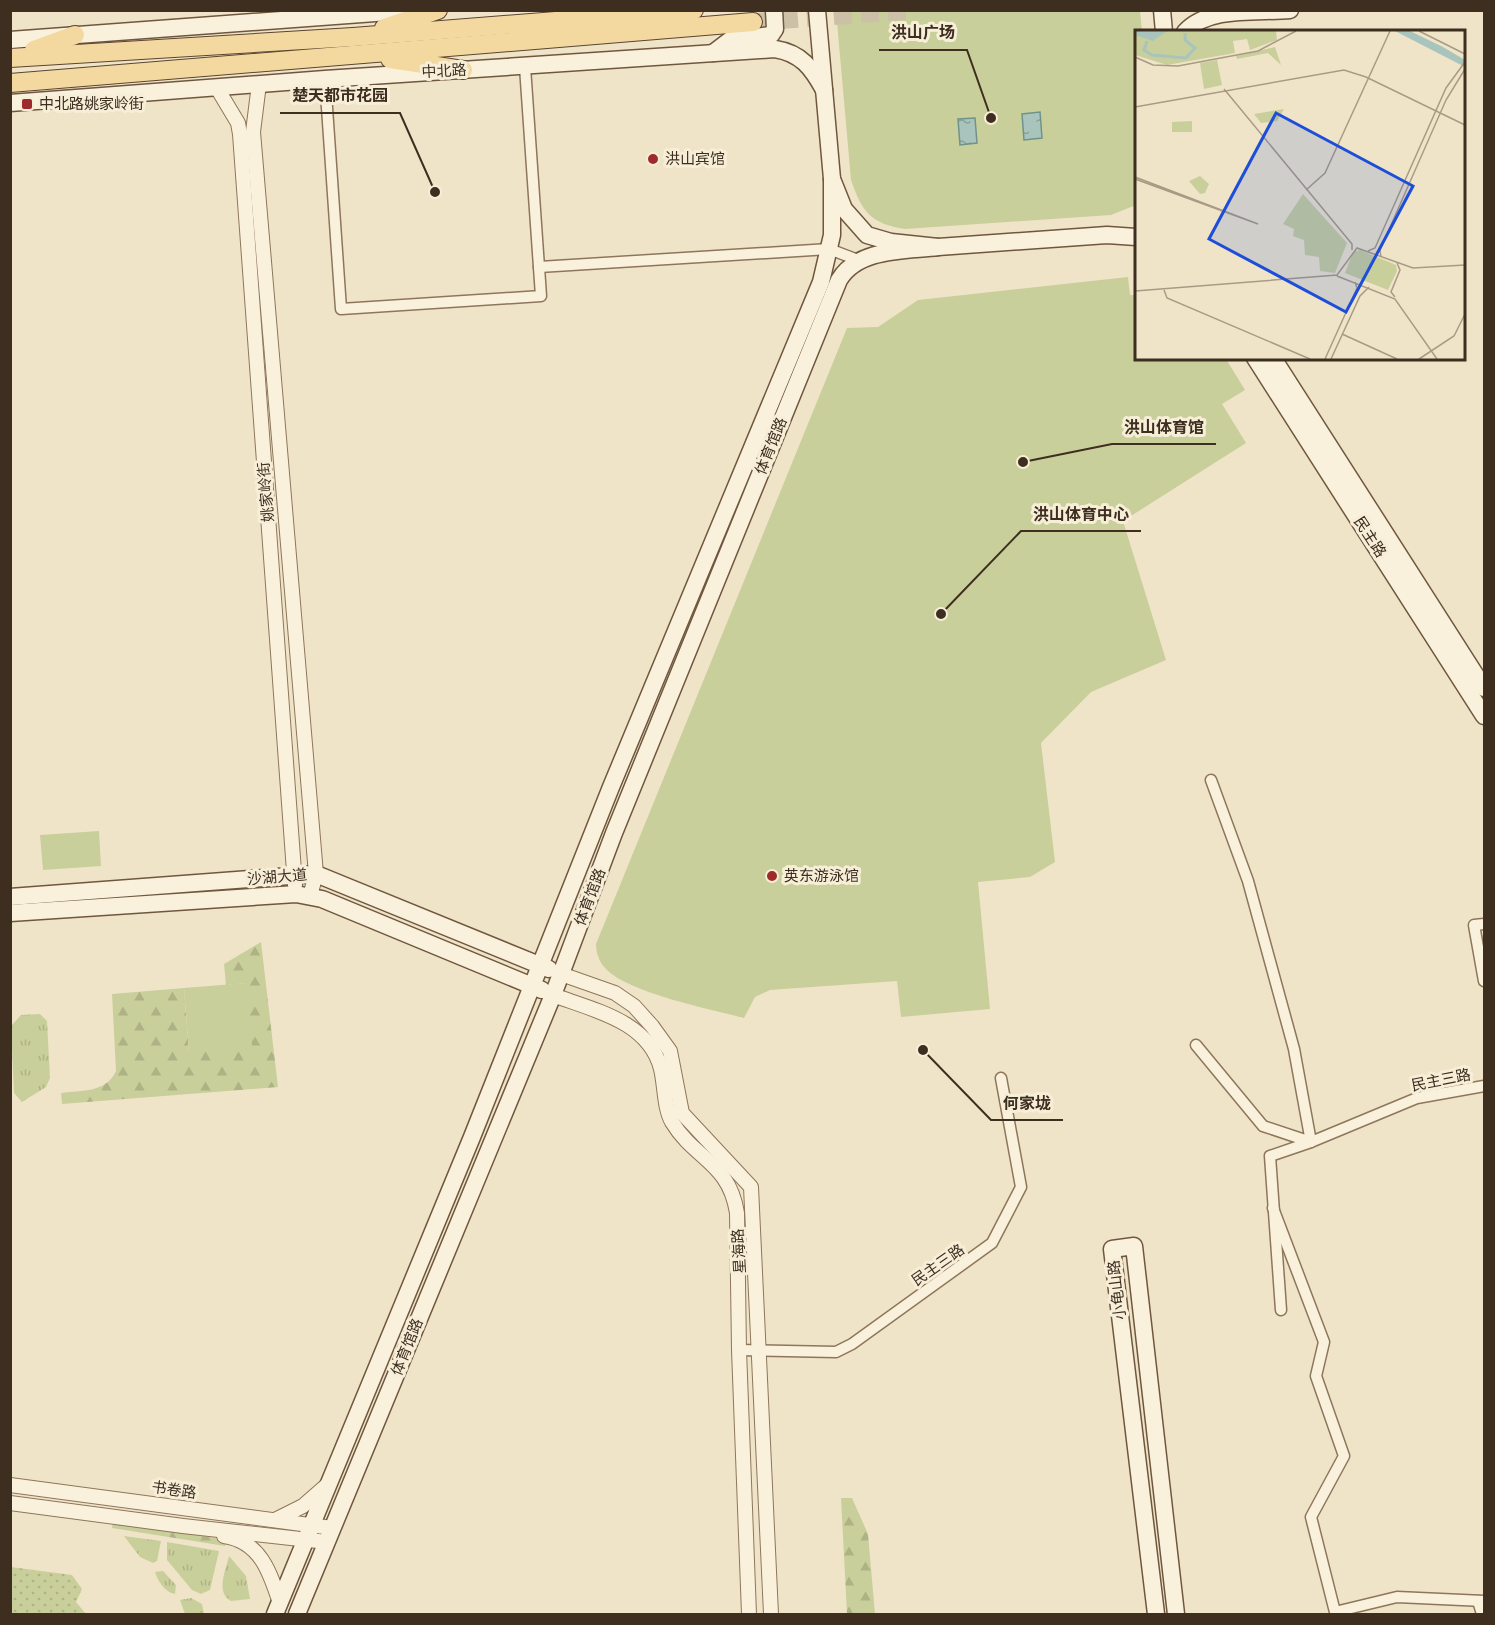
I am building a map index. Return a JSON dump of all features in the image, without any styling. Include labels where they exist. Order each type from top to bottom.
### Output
[{"type":"main road","points":[[13,52],[75,35],[244,17],[416,10]]},
{"type":"main road","points":[[354,46],[438,10]]},
{"type":"main road","name":"中北路","points":[[10,83],[694,10]]},
{"type":"main road","points":[[712,53],[730,40],[771,35],[775,29],[774,10]]},
{"type":"main road","points":[[817,10],[832,178],[844,209],[867,235],[891,242],[938,247]]},
{"type":"main road","points":[[1162,10],[1164,30]]},
{"type":"main road","points":[[1189,10],[1214,16]]},
{"type":"main road","points":[[1187,30],[1198,21],[1214,16],[1290,10]]},
{"type":"main road","name":"中北路","points":[[13,52],[354,46],[753,22]]},
{"type":"main road","points":[[354,46],[463,70]]},
{"type":"main road","name":"中北路","points":[[10,103],[325,78],[525,67],[775,49],[790,53],[806,62],[824,90]]},
{"type":"main road","points":[[10,90],[38,81]]},
{"type":"main road","name":"体育馆路","points":[[277,1609],[541,966],[611,787],[781,384],[821,282],[830,249],[832,178]]},
{"type":"main road","points":[[1107,235],[1135,226]]},
{"type":"main road","points":[[858,260],[938,247],[1107,235],[1135,237]]},
{"type":"main road","name":"体育馆路","points":[[297,1614],[553,995],[614,833],[833,294],[842,274],[858,260]]},
{"type":"main road","name":"民主路","points":[[1256,360],[1485,716]]},
{"type":"main road","name":"民主路","points":[[1274,360],[1485,688]]},
{"type":"main road","name":"沙湖大道","points":[[10,897],[316,874],[561,974]]},
{"type":"main road","name":"沙湖大道","points":[[10,914],[303,895],[553,995]]},
{"type":"main road","name":"小龟山路","points":[[1156,1614],[1112,1249],[1134,1246],[1176,1614]]},
{"type":"street","points":[[325,78],[341,309],[541,296],[525,67]]},
{"type":"street","name":"姚家岭街","points":[[259,84],[253,132],[316,874],[303,895]]},
{"type":"street","name":"姚家岭街","points":[[217,88],[238,123],[240,134],[295,876],[303,895]]},
{"type":"street","points":[[539,267],[830,249],[858,260]]},
{"type":"street","points":[[1196,1045],[1263,1126],[1311,1142],[1294,1049],[1251,892],[1211,780]]},
{"type":"street","points":[[1485,924],[1474,925],[1485,981]]},
{"type":"street","name":"星海路","points":[[561,974],[615,993],[634,1006],[652,1026],[670,1052],[682,1113],[751,1187],[771,1614]]},
{"type":"street","name":"星海路","points":[[553,995],[620,1020],[649,1044],[661,1069],[672,1122],[730,1184],[737,1213],[739,1350],[749,1614]]},
{"type":"street","name":"民主三路","points":[[739,1350],[836,1352],[852,1344],[992,1243],[1021,1187],[1001,1078]]},
{"type":"street","name":"民主三路","points":[[1273,1208],[1270,1156],[1311,1142],[1417,1098],[1485,1086]]},
{"type":"street","points":[[1273,1208],[1281,1310]]},
{"type":"street","points":[[1273,1208],[1324,1342],[1316,1376],[1344,1456],[1311,1517],[1335,1612],[1397,1597],[1481,1601],[1482,1614]]},
{"type":"street","points":[[275,1520],[303,1506],[329,1483]]},
{"type":"street","name":"书卷路","points":[[10,1485],[275,1520],[309,1532]]},
{"type":"street","name":"书卷路","points":[[10,1503],[209,1528],[330,1535]]},
{"type":"street","points":[[209,1528],[222,1535],[240,1540],[254,1549],[268,1571],[277,1609]]},
{"type":"green space","points":[[836,11],[1140,11],[1142,30],[1135,30],[1135,205],[1111,215],[905,229],[884,224],[869,215],[859,200],[851,180]]},
{"type":"green space","points":[[1128,277],[1130,295],[1135,295],[1135,360],[1227,360],[1245,390],[1222,404],[1246,443],[1123,521],[1166,660],[1091,692],[1041,743],[1055,862],[1030,877],[978,882],[990,1009],[901,1017],[897,981],[770,990],[755,997],[744,1018],[632,986],[606,969],[597,954],[596,944],[847,328],[878,327],[918,300]]},
{"type":"green space","points":[[99,831],[101,866],[43,870],[40,835]]},
{"type":"green space","points":[[261,942],[278,1087],[62,1104],[61,1093],[100,1087],[112,1078],[116,1071],[112,994],[184,988],[189,1052],[247,983],[226,985],[224,964]]},
{"type":"green space","points":[[247,983],[252,1047],[189,1052],[184,988]]},
{"type":"green space","points":[[40,1014],[47,1021],[50,1078],[46,1087],[22,1102],[14,1093],[11,1026],[21,1015]]},
{"type":"green space","points":[[841,1498],[852,1498],[868,1534],[875,1614],[847,1614]]},
{"type":"green space","points":[[113,1521],[226,1540],[225,1546],[112,1528]]},
{"type":"green space","points":[[124,1536],[161,1541],[157,1561],[153,1563],[140,1557]]},
{"type":"green space","points":[[167,1542],[219,1551],[210,1590],[201,1594],[192,1590],[167,1560]]},
{"type":"green space","points":[[229,1556],[246,1576],[250,1599],[231,1601],[226,1597],[223,1580]]},
{"type":"green space","points":[[11,1567],[72,1575],[82,1589],[76,1602],[86,1614],[11,1614]]},
{"type":"green space","points":[[163,1571],[176,1585],[175,1594],[165,1589],[158,1579],[155,1572]]},
{"type":"green space","points":[[191,1598],[202,1604],[204,1614],[185,1614],[180,1600]]},
{"type":"water","points":[[1040,112],[1042,138],[1024,140],[1022,114]]},
{"type":"water","points":[[975,118],[977,143],[960,145],[958,119]]},
{"type":"tunnel","points":[[753,22],[915,10]]},
{"type":"place","name":"中北路姚家岭街","points":[[27,104]]},
{"type":"place","name":"洪山广场","points":[[991,118]]},
{"type":"place","name":"洪山宾馆","points":[[653,159]]},
{"type":"place","name":"楚天都市花园","points":[[435,192]]},
{"type":"place","name":"洪山体育馆","points":[[1023,462]]},
{"type":"place","name":"洪山体育中心","points":[[941,614]]},
{"type":"place","name":"英东游泳馆","points":[[772,876]]},
{"type":"place","name":"何家垅","points":[[923,1050]]}]
